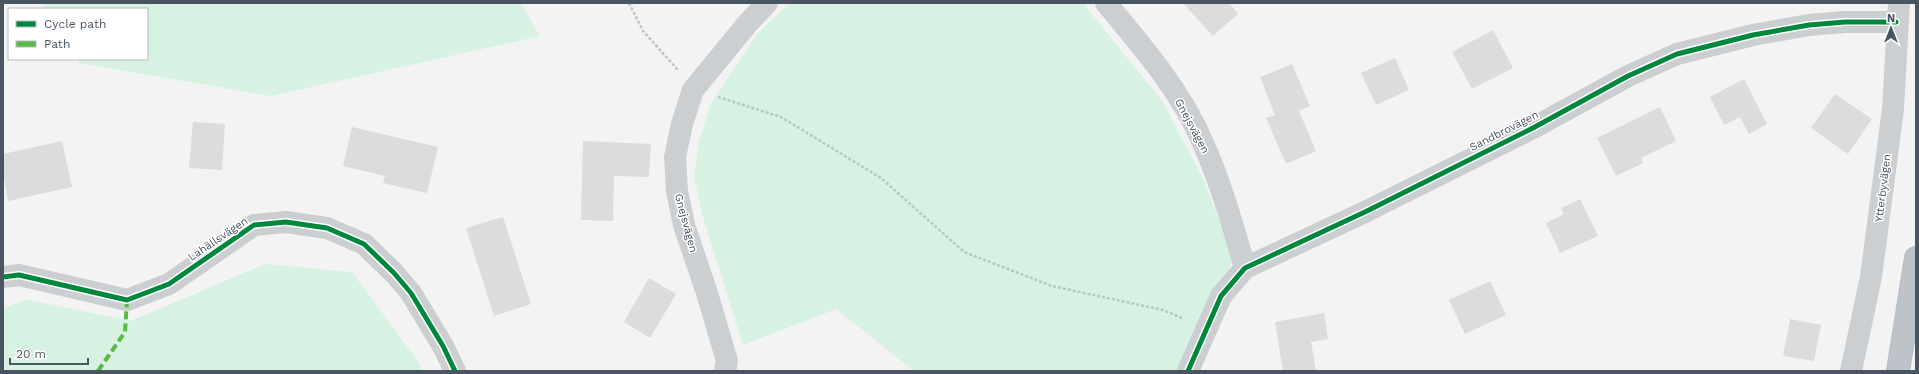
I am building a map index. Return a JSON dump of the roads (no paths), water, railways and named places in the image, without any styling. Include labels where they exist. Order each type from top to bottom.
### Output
[{"type":"highway","points":[[1898,371],[1916,258]]},
{"type":"street","name":"Gnejsvägen","points":[[725,371],[727,361],[707,293],[684,225],[676,191],[675,157],[682,124],[694,90],[748,23],[767,3]]},
{"type":"street","name":"Gnejsvägen","points":[[1106,3],[1159,68],[1187,112],[1203,142],[1230,218],[1245,268]]},
{"type":"street","name":"Sandbrovägen","points":[[1188,371],[1221,296],[1245,268],[1367,211],[1533,128],[1628,76],[1677,54],[1753,35],[1809,25],[1860,21],[1898,12]]},
{"type":"street","name":"Ytterbyvägen","points":[[1851,371],[1871,277],[1892,117],[1898,12]]},
{"type":"street","name":"Lahällsvägen","points":[[3,277],[19,275],[127,300],[169,284],[254,225],[286,222],[327,228],[364,244],[394,273],[411,293],[443,346],[456,371]]}]
